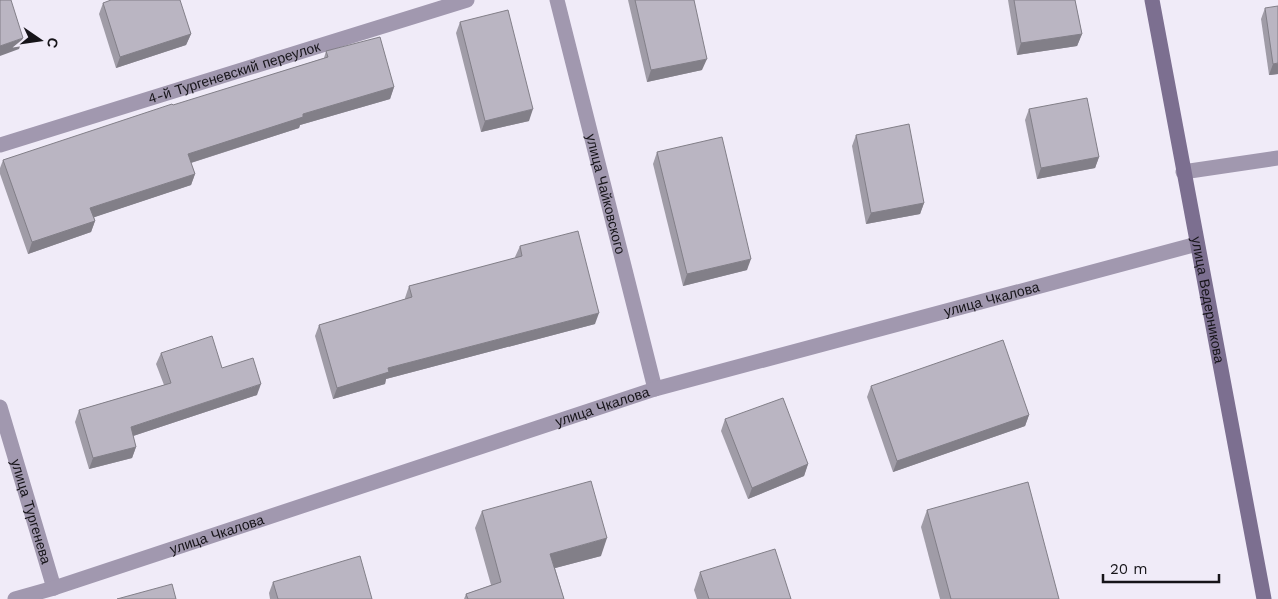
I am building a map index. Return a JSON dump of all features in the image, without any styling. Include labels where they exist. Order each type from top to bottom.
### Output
[{"type":"street","name":"4-й Тургеневский переулок","points":[[0,145],[467,0]]},
{"type":"street","name":"улица Чайковского","points":[[557,0],[655,389]]},
{"type":"street","name":"улица Ведерникова","points":[[1152,0],[1264,599]]},
{"type":"street","points":[[1183,172],[1278,158]]},
{"type":"street","name":"улица Чкалова","points":[[15,599],[54,588],[655,389],[1197,244]]},
{"type":"street","name":"улица Тургенева","points":[[0,407],[54,588]]},
{"type":"building","points":[[0,0],[11,0],[23,38],[0,46]]},
{"type":"building","points":[[111,0],[180,0],[191,34],[120,57],[103,3]]},
{"type":"building","points":[[635,0],[694,0],[707,59],[651,70]]},
{"type":"building","points":[[1014,0],[1075,0],[1082,34],[1021,43]]},
{"type":"building","points":[[1278,6],[1278,63],[1273,64],[1265,8]]},
{"type":"building","points":[[508,10],[533,109],[485,121],[460,22]]},
{"type":"building","points":[[380,37],[394,87],[303,114],[303,117],[188,154],[195,174],[90,208],[95,221],[32,242],[3,160],[172,104],[328,57],[326,51]]},
{"type":"building","points":[[1087,98],[1099,157],[1041,168],[1029,109]]},
{"type":"building","points":[[909,124],[924,203],[871,213],[856,135]]},
{"type":"building","points":[[722,137],[751,259],[687,274],[657,152]]},
{"type":"building","points":[[578,231],[599,313],[388,368],[389,372],[337,388],[319,325],[412,297],[409,286],[522,256],[520,246]]},
{"type":"building","points":[[212,336],[222,368],[253,358],[261,384],[131,427],[136,447],[93,458],[79,410],[171,383],[161,353]]},
{"type":"building","points":[[1003,340],[1029,415],[897,461],[871,386]]},
{"type":"building","points":[[783,398],[808,464],[752,488],[725,419]]},
{"type":"building","points":[[591,481],[607,538],[550,554],[564,599],[468,599],[466,594],[501,582],[482,511]]},
{"type":"building","points":[[1028,482],[1059,599],[951,599],[927,510]]},
{"type":"building","points":[[775,549],[791,599],[709,599],[700,572]]},
{"type":"building","points":[[360,556],[372,599],[278,599],[273,582]]},
{"type":"building","points":[[172,584],[176,599],[117,599]]}]
